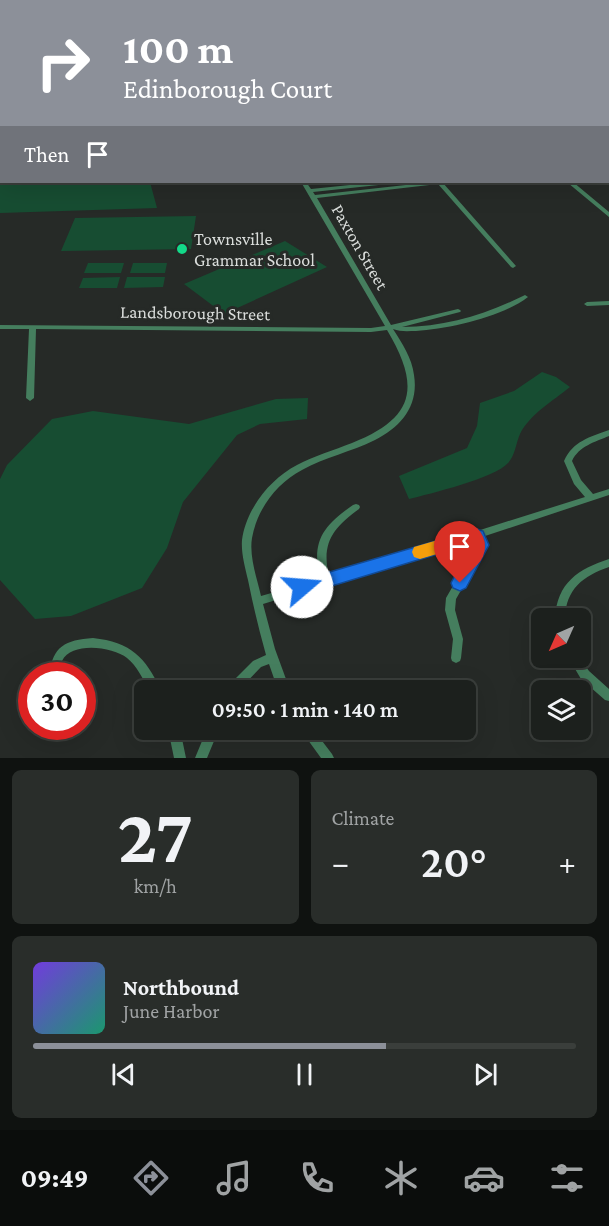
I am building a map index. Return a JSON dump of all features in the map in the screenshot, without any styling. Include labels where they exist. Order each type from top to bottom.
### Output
[{"type":"street","name":"Paxton Street","points":[[280,680],[271,658],[247,552],[251,523],[266,496],[298,468],[364,443],[380,434],[402,415],[411,395],[411,374],[389,328],[305,183]]},
{"type":"street","points":[[312,194],[382,183]]},
{"type":"street","points":[[312,194],[429,183]]},
{"type":"street","points":[[441,183],[513,266]]},
{"type":"street","points":[[571,183],[609,215]]},
{"type":"street","name":"Landsborough Street","points":[[389,328],[417,330],[484,316],[525,297]]},
{"type":"street","points":[[587,304],[609,303]]},
{"type":"street","name":"Landsborough Street","points":[[0,327],[369,330],[389,328],[458,311]]},
{"type":"street","points":[[30,398],[33,327]]},
{"type":"street","points":[[591,498],[577,482],[568,462],[571,453],[578,446],[609,434]]},
{"type":"street","points":[[257,602],[609,492]]},
{"type":"street","points":[[325,580],[319,562],[322,543],[331,526],[356,507]]},
{"type":"street","points":[[456,658],[458,639],[450,610],[451,598],[480,545],[477,535]]},
{"type":"street","points":[[560,608],[572,584],[586,571],[609,563]]},
{"type":"street","points":[[56,662],[63,651],[98,642],[122,648],[134,658],[148,680]]},
{"type":"street","points":[[242,680],[257,664],[271,658]]},
{"type":"street","points":[[580,668],[609,696]]},
{"type":"street","points":[[176,740],[180,758]]},
{"type":"street","points":[[201,758],[208,740]]},
{"type":"street","points":[[314,740],[328,758]]},
{"type":"green space","points":[[0,183],[150,183],[157,208],[0,213]]},
{"type":"green space","points":[[196,216],[191,249],[61,251],[75,218]]},
{"type":"green space","points":[[285,241],[327,267],[224,314],[184,284]]},
{"type":"green space","points":[[88,263],[124,263],[121,273],[84,273]]},
{"type":"green space","points":[[133,263],[167,263],[165,273],[130,273]]},
{"type":"green space","points":[[120,277],[117,288],[79,288],[83,278]]},
{"type":"green space","points":[[127,277],[165,277],[163,287],[124,288]]},
{"type":"green space","points":[[542,372],[556,377],[570,387],[542,408],[524,427],[508,463],[501,469],[476,480],[409,499],[399,476],[467,448],[477,426],[480,403],[514,391]]},
{"type":"green space","points":[[308,398],[307,419],[260,424],[237,435],[183,502],[167,548],[142,588],[71,616],[35,619],[0,580],[0,479],[7,465],[52,419],[93,411],[189,424],[276,399]]},
{"type":"slow traffic","points":[[420,552],[465,539]]},
{"type":"place","name":"Townsville Grammar School","points":[[182,249]]},
{"type":"route","points":[[302,587],[477,535],[480,545],[460,583]]}]
